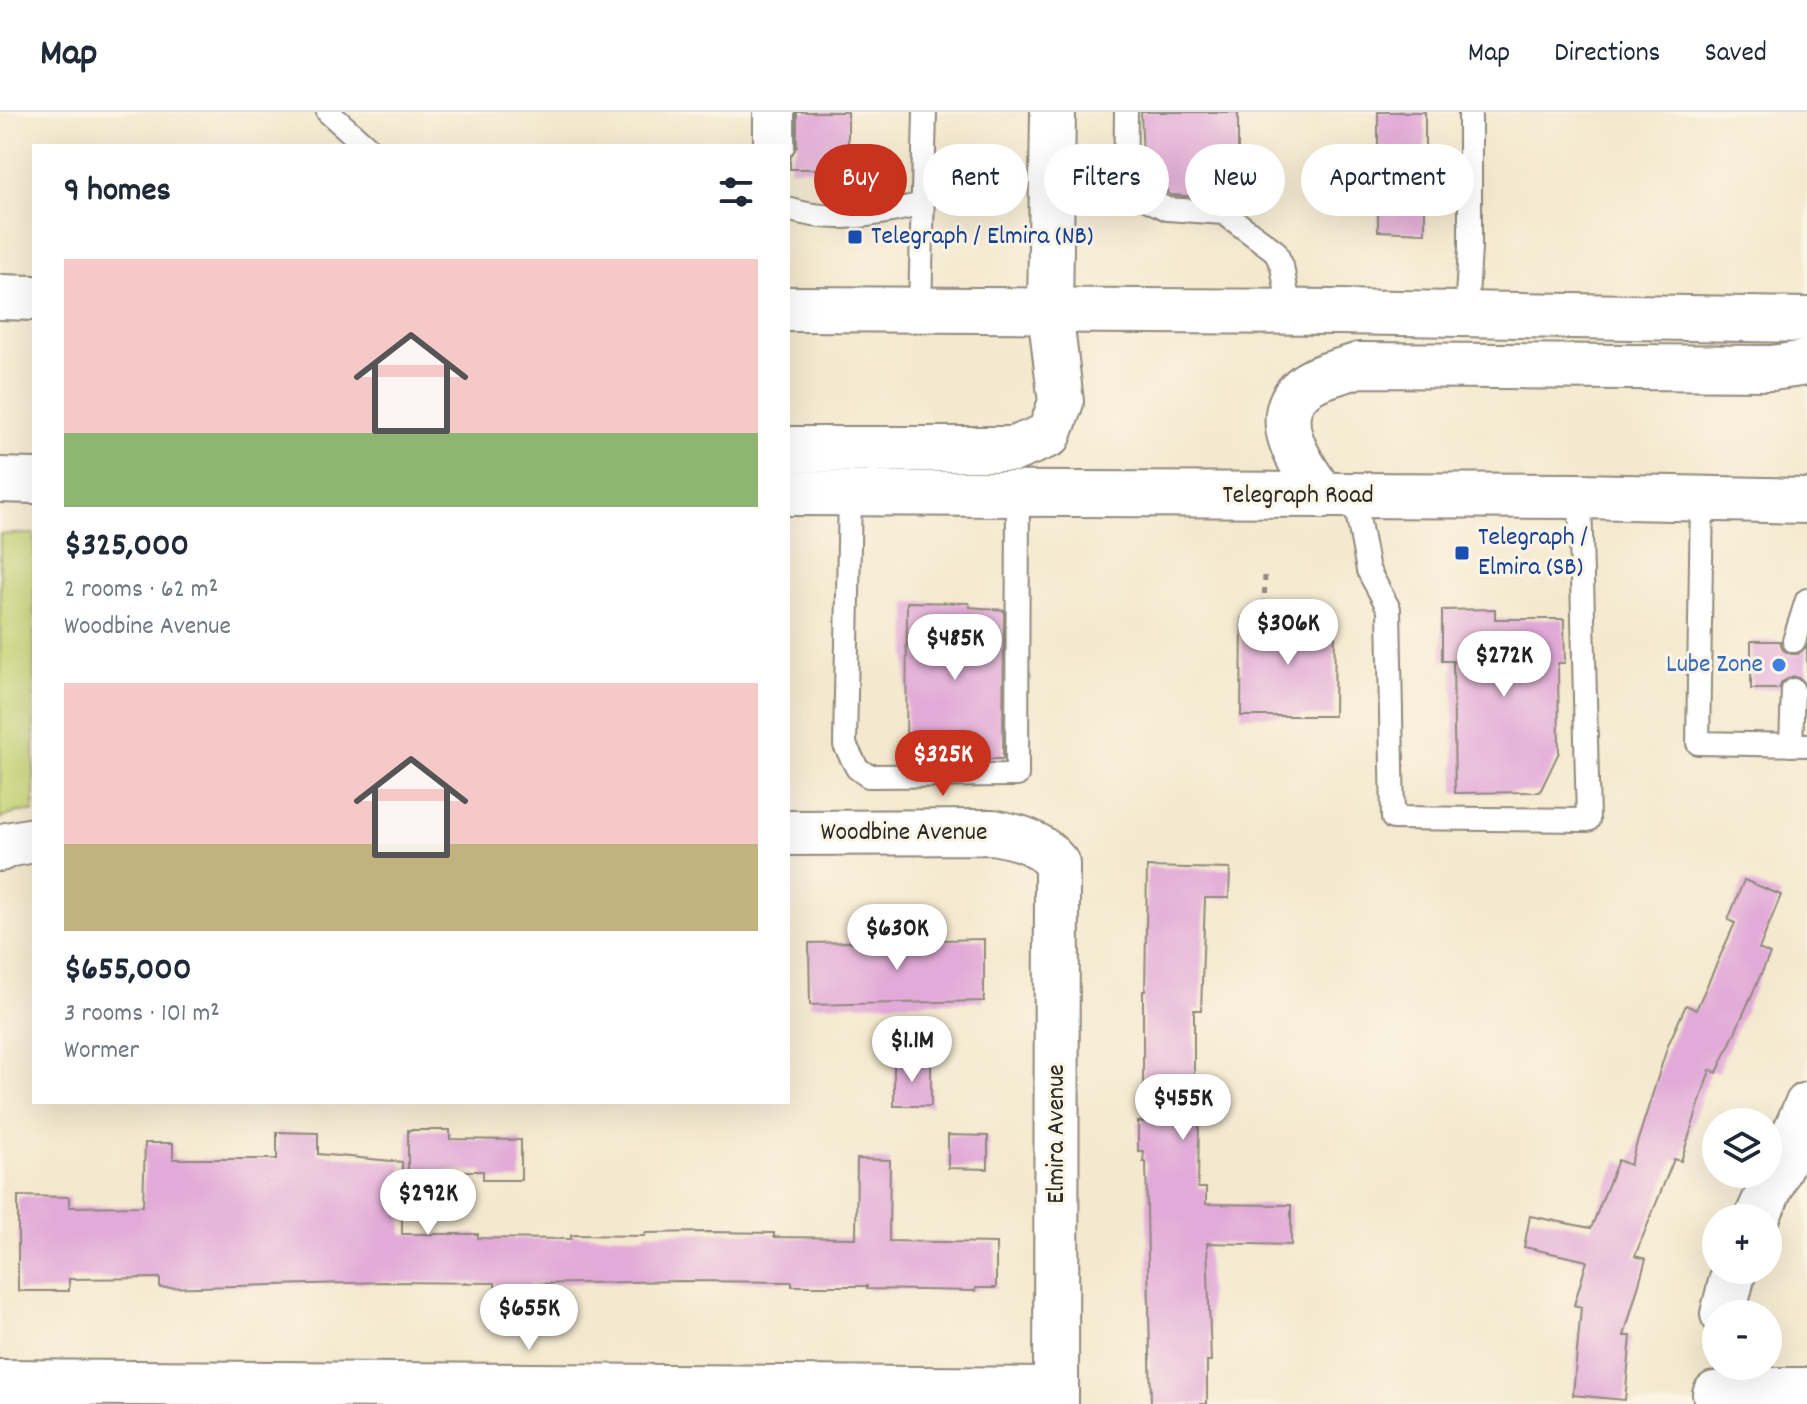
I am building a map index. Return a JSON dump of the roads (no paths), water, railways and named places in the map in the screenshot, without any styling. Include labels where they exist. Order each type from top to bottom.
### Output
[{"type":"main road","points":[[1053,112],[1053,144]]},
{"type":"main road","points":[[790,449],[1014,449],[1049,435],[1061,402],[1050,311],[1052,216]]},
{"type":"main road","points":[[0,297],[32,298]]},
{"type":"main road","points":[[790,309],[1290,311],[1807,320]]},
{"type":"main road","points":[[1338,496],[1295,457],[1287,428],[1291,401],[1307,384],[1359,365],[1772,368],[1807,363]]},
{"type":"main road","points":[[0,480],[32,481]]},
{"type":"main road","name":"Telegraph Road","points":[[790,493],[1580,496],[1807,501]]},
{"type":"main road","name":"Woodbine Avenue","points":[[790,833],[993,832],[1015,836],[1046,849],[1057,864]]},
{"type":"main road","points":[[0,849],[32,840]]},
{"type":"main road","name":"Elmira Avenue","points":[[1056,1397],[1057,864]]},
{"type":"main road","points":[[1763,1204],[1807,1105]]},
{"type":"main road","points":[[0,1382],[1056,1397]]},
{"type":"main road","points":[[1716,1388],[1807,1390]]},
{"type":"lane","points":[[328,112],[364,144]]},
{"type":"lane","points":[[765,112],[765,144]]},
{"type":"lane","points":[[783,112],[783,144]]},
{"type":"lane","points":[[920,310],[925,112]]},
{"type":"lane","points":[[1126,112],[1126,144]]},
{"type":"lane","points":[[1466,314],[1470,248],[1470,112]]},
{"type":"lane","points":[[790,210],[842,218],[885,213],[922,204]]},
{"type":"lane","points":[[1169,209],[1224,213],[1275,251],[1282,266],[1290,311]]},
{"type":"lane","points":[[850,493],[845,745],[857,768],[868,776],[1017,775],[1016,495],[1031,442]]},
{"type":"lane","points":[[1338,496],[1368,570],[1389,609],[1393,818],[1588,820],[1580,496]]},
{"type":"lane","points":[[1702,500],[1698,743],[1799,745],[1793,690]]},
{"type":"lane","points":[[1794,641],[1807,600]]},
{"type":"place","name":"Telegraph / Elmira (NB)","points":[[855,237]]},
{"type":"place","name":"Telegraph / Elmira (SB)","points":[[1462,553]]},
{"type":"place","name":"Lube Zone","points":[[1779,665]]}]
